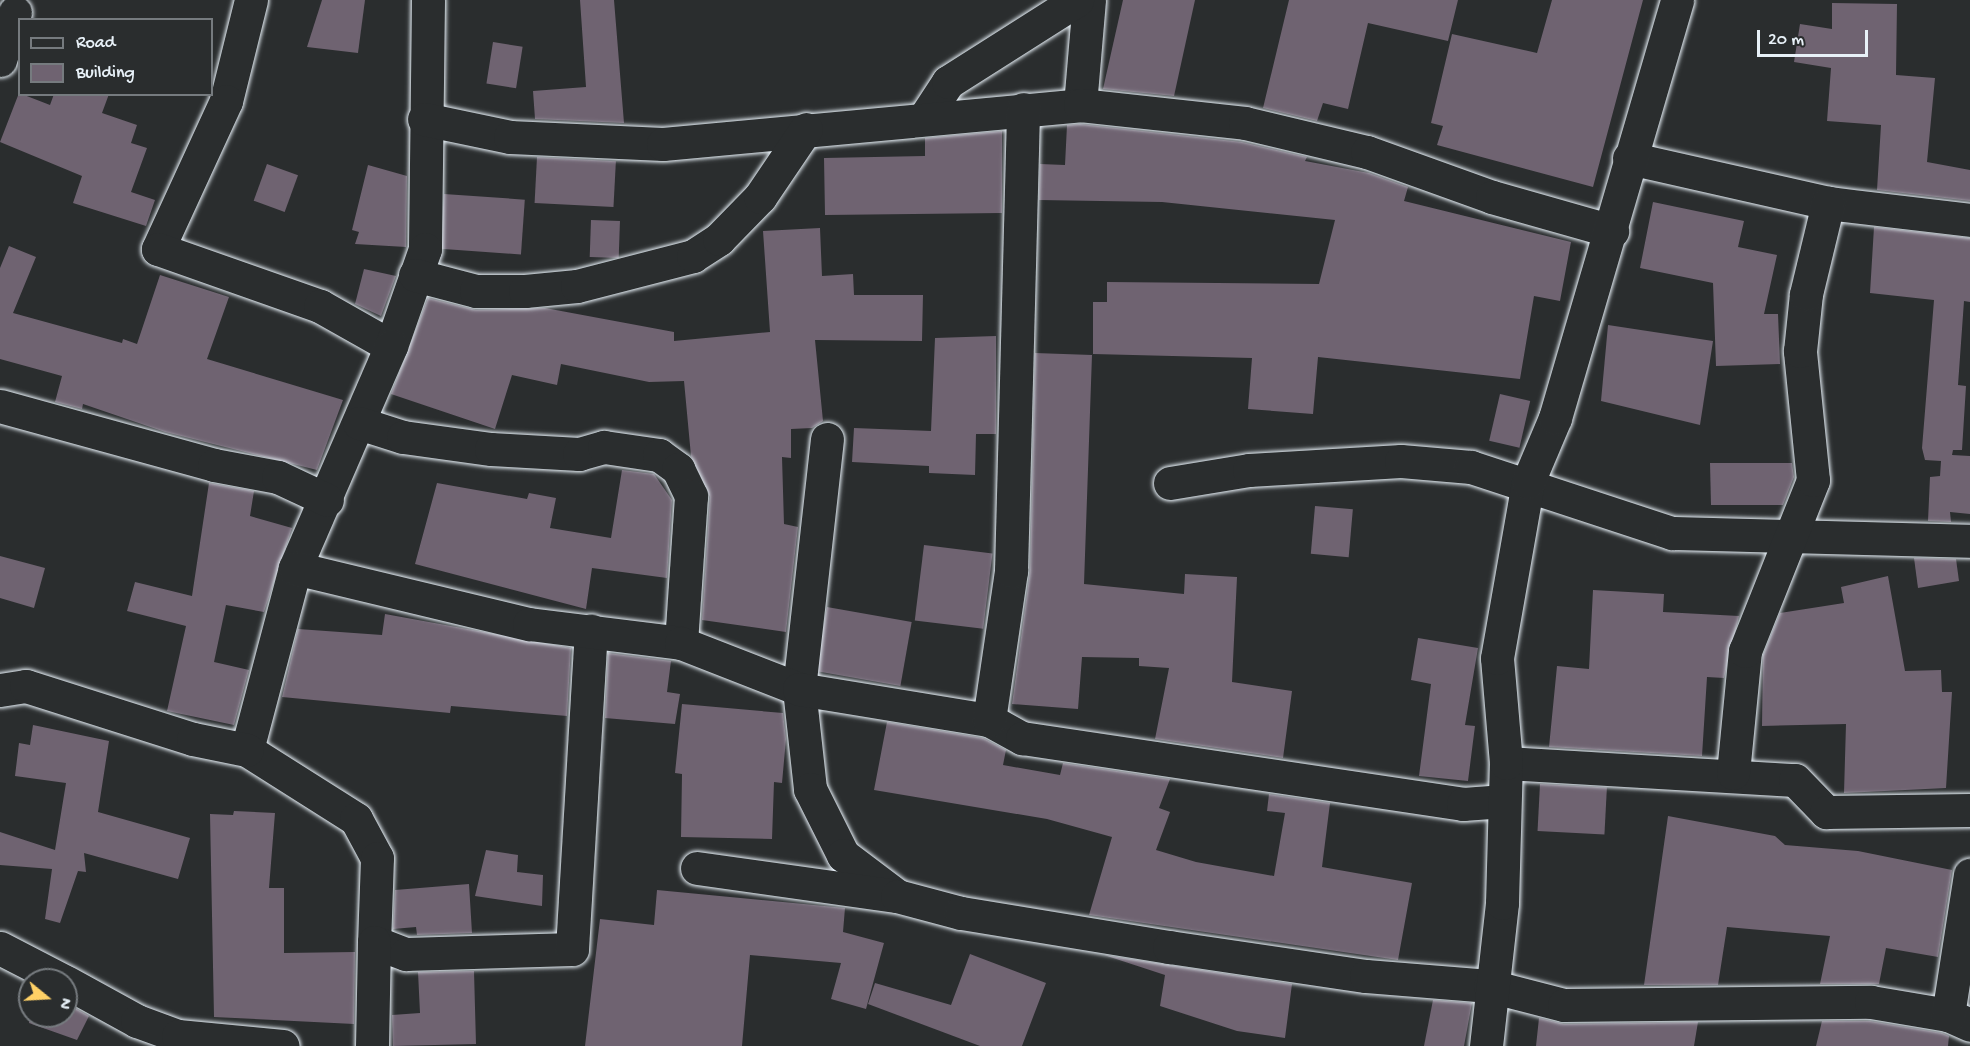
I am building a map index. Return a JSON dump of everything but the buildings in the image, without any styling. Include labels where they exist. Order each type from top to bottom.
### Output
[{"type":"street","points":[[251,0],[226,101],[158,249],[320,306],[391,346]]},
{"type":"street","points":[[247,750],[295,568],[327,500],[391,346],[425,249],[430,186],[424,119],[428,0]]},
{"type":"street","points":[[925,117],[948,82],[1077,0]]},
{"type":"street","points":[[1080,105],[1089,0]]},
{"type":"street","points":[[1486,1046],[1490,986],[1502,903],[1506,763],[1497,658],[1528,483],[1556,418],[1612,231],[1629,158],[1677,0]]},
{"type":"street","points":[[0,60],[15,12]]},
{"type":"street","points":[[424,119],[575,142],[663,144],[925,117],[1080,105],[1245,123],[1367,152],[1492,197],[1612,231]]},
{"type":"street","points":[[989,720],[1011,572],[1023,109]]},
{"type":"street","points":[[415,275],[476,291],[525,291],[577,286],[693,256],[719,239],[760,197],[806,129]]},
{"type":"street","points":[[1629,158],[1827,203],[1970,220]]},
{"type":"street","points":[[1733,773],[1745,651],[1788,536],[1813,480],[1800,351],[1806,294],[1827,203]]},
{"type":"street","points":[[0,406],[214,465],[278,477],[327,500]]},
{"type":"street","points":[[359,423],[403,437],[491,449],[579,454],[604,447],[659,455],[678,470],[691,496],[681,643]]},
{"type":"street","points":[[827,439],[799,688],[810,789],[843,855],[897,896]]},
{"type":"street","points":[[1170,483],[1249,470],[1401,461],[1471,466],[1528,483],[1672,533],[1970,541]]},
{"type":"street","points":[[295,568],[529,624],[681,643],[799,688],[989,720],[1022,738],[1124,758],[1368,785],[1463,804],[1504,801]]},
{"type":"street","points":[[374,942],[406,954],[572,949],[591,631]]},
{"type":"street","points":[[0,690],[26,686],[193,739],[247,750],[356,819],[377,858],[372,1046]]},
{"type":"street","points":[[1506,763],[1733,773],[1795,780],[1827,812],[1970,810]]},
{"type":"street","points":[[697,868],[897,896],[961,913],[1181,949],[1366,976],[1490,986],[1564,1005],[1870,1002],[1959,1020],[1970,875]]},
{"type":"street","points":[[0,948],[39,968]]},
{"type":"street","points":[[78,989],[137,1021],[178,1036],[283,1046]]}]
